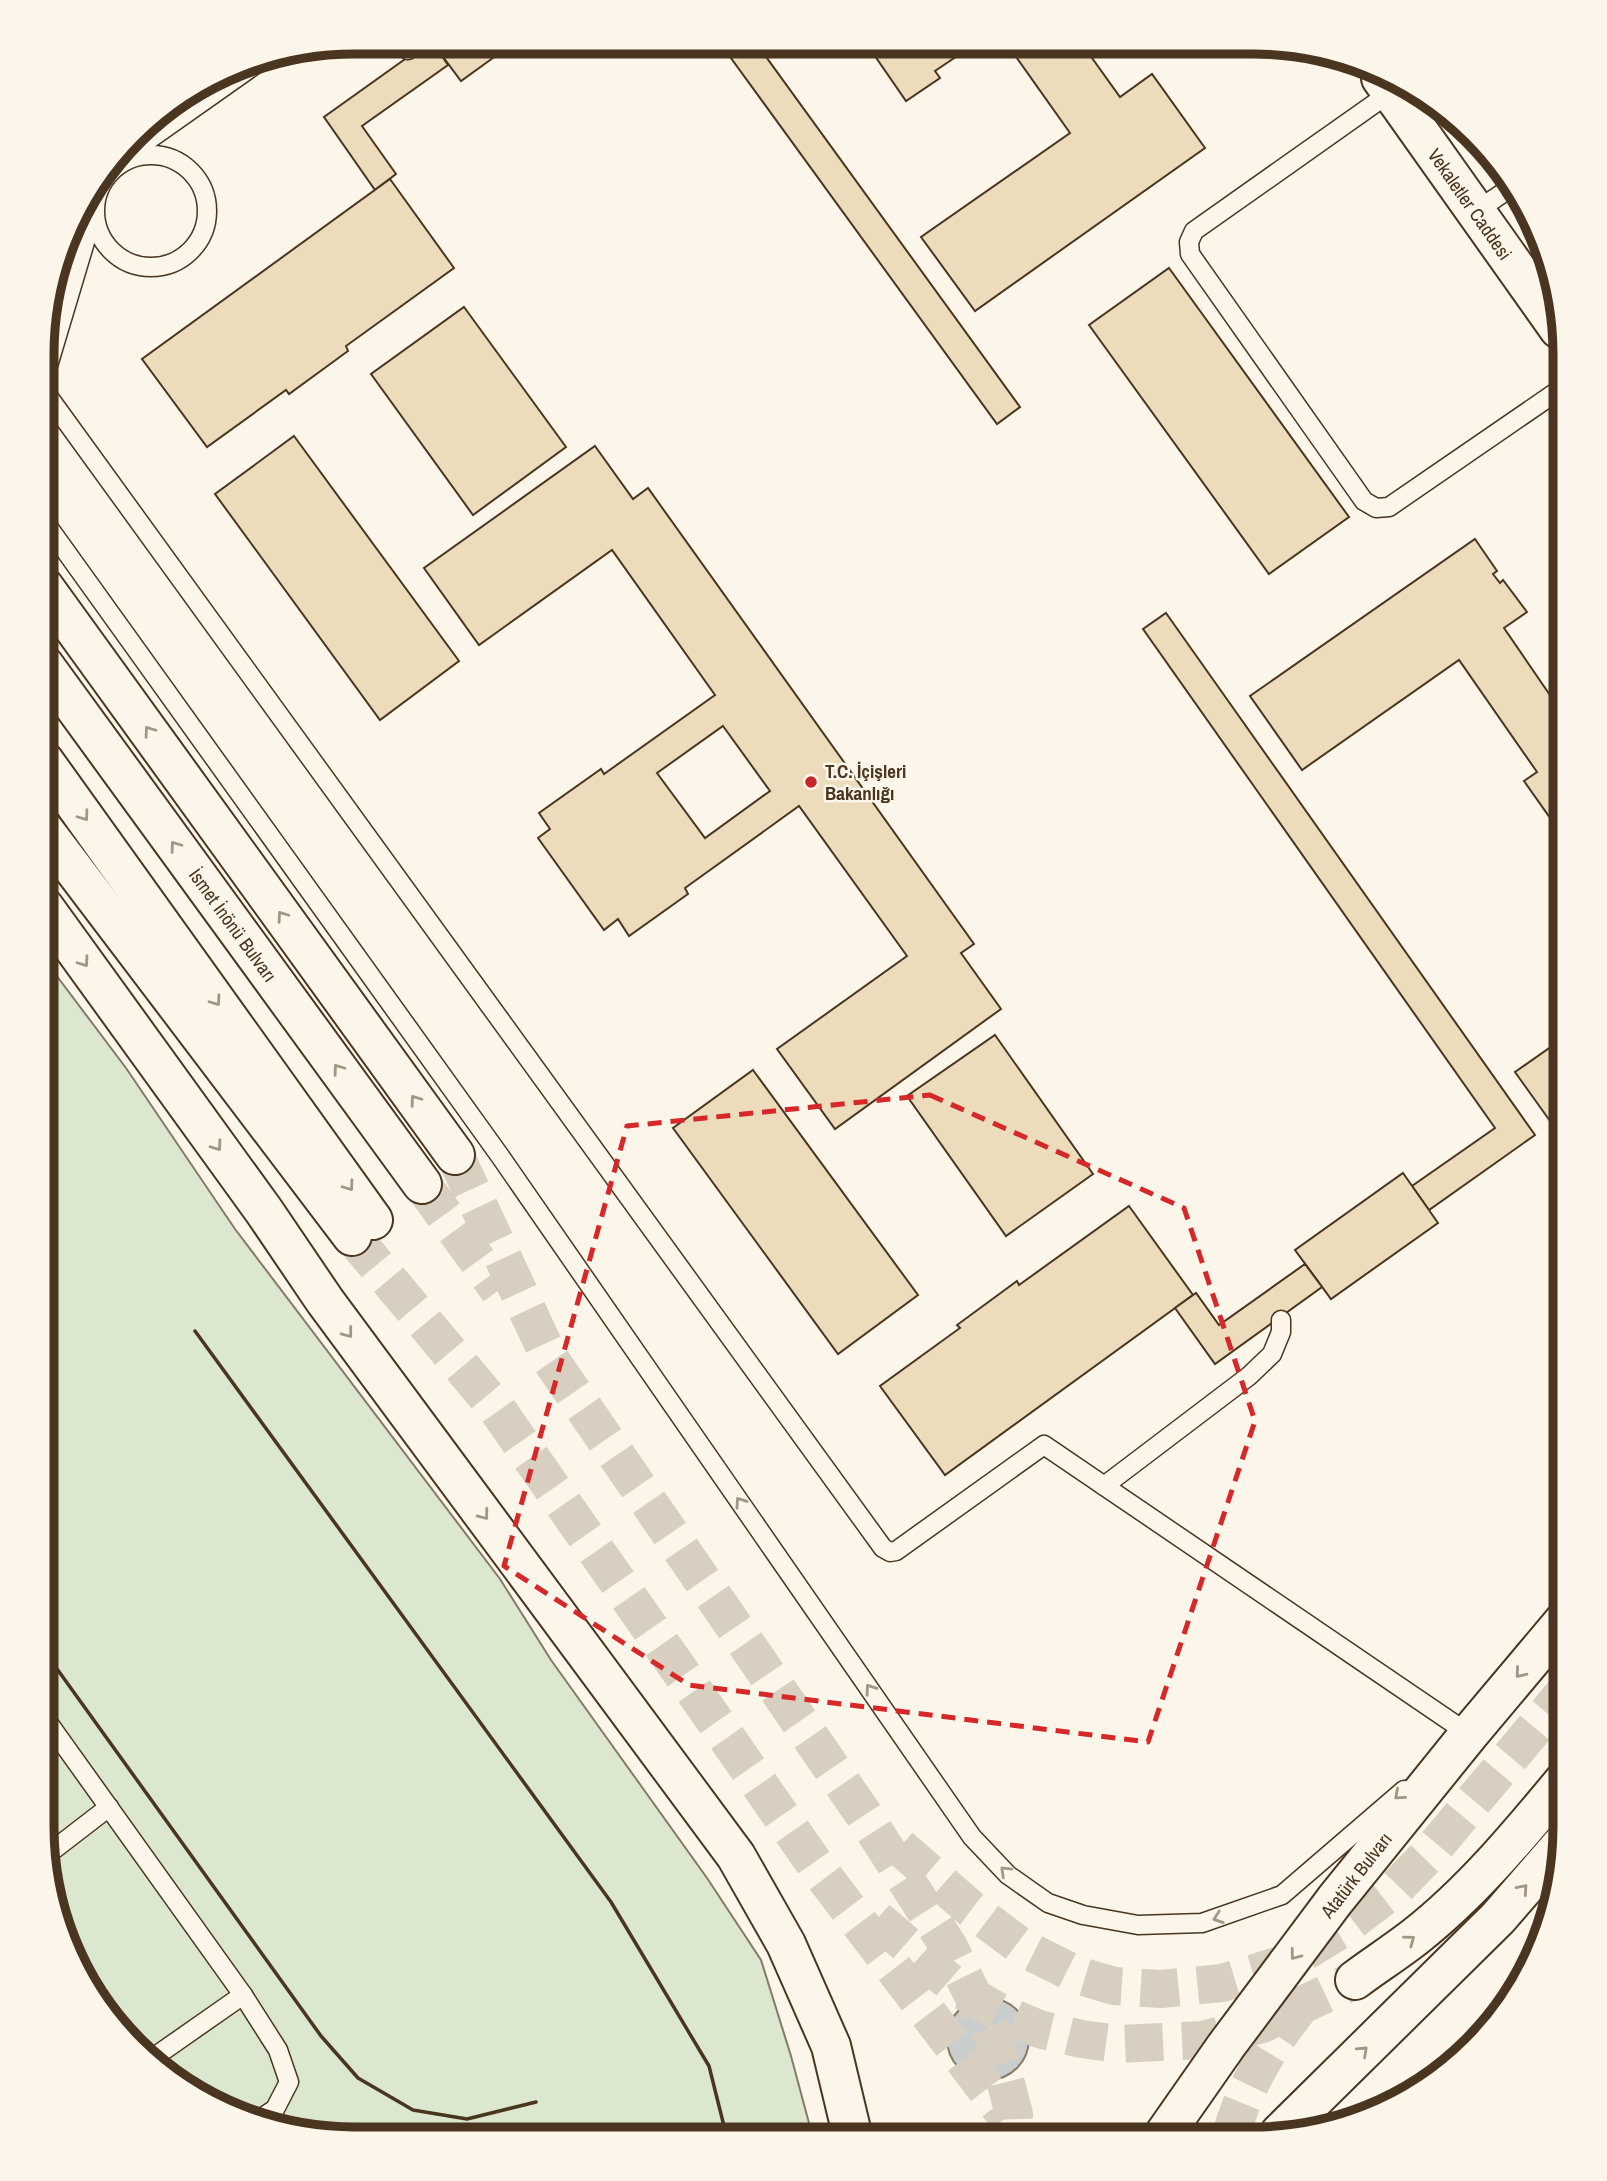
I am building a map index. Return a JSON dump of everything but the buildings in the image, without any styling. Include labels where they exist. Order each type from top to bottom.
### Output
[{"type":"main road","name":"Vekaletler Caddesi","points":[[1386,85],[1550,317]]},
{"type":"main road","points":[[54,601],[455,1155]]},
{"type":"main road","name":"İsmet İnönü Bulvarı","points":[[54,679],[422,1184]]},
{"type":"main road","points":[[54,776],[363,1228],[54,842]]},
{"type":"main road","points":[[54,921],[264,1210],[324,1301],[736,1856],[786,1944],[831,2046],[850,2127]]},
{"type":"main road","name":"Atatürk Bulvarı","points":[[1169,2127],[1335,1900],[1553,1634]]},
{"type":"main road","points":[[1355,1980],[1417,1935],[1459,1897],[1553,1794]]},
{"type":"main road","points":[[1288,2124],[1498,1918],[1551,1857]]},
{"type":"main road","points":[[1307,2122],[1331,2080]]},
{"type":"lane","points":[[123,164],[138,156],[144,142],[234,79]]},
{"type":"lane","points":[[1386,85],[1194,231],[1189,242],[1190,254],[1364,501],[1376,508],[1388,507],[1553,394]]},
{"type":"lane","points":[[95,209],[97,228],[106,245],[120,258],[138,266],[157,267],[176,262],[191,251],[202,234],[207,218],[206,200],[200,183],[188,169],[173,160],[156,155],[144,142]]},
{"type":"lane","points":[[1475,212],[1505,192]]},
{"type":"lane","points":[[54,344],[97,199]]},
{"type":"lane","points":[[54,404],[883,1548],[890,1552],[896,1551],[1044,1445],[1469,1734],[1282,1895],[1202,1923],[1138,1925],[1083,1915],[1048,1903],[1008,1875],[972,1837],[492,1145],[54,535]]},
{"type":"lane","points":[[1104,1486],[1249,1376],[1272,1354],[1281,1332],[1281,1320]]},
{"type":"lane","points":[[54,1731],[243,1995],[278,2050],[289,2081],[275,2109],[268,2114]]},
{"type":"lane","points":[[55,1848],[109,1807]]},
{"type":"lane","points":[[159,2054],[243,1995]]},
{"type":"highlighted area","points":[[930,1095],[1184,1208],[1255,1421],[1148,1742],[689,1685],[504,1566],[627,1126]]},
{"type":"green space","points":[[54,972],[126,1068],[235,1229],[500,1579],[551,1660],[707,1878],[761,1960],[810,2127],[334,2126],[276,2117],[239,2104],[204,2087],[172,2065],[142,2039],[105,1994],[85,1960],[64,1905],[54,1827]]},
{"type":"shaded area","points":[[988,1998],[1004,2001],[1017,2010],[1026,2023],[1029,2039],[1026,2055],[1017,2068],[1004,2077],[988,2080],[972,2077],[959,2068],[950,2055],[947,2039],[950,2023],[959,2010],[972,2001]]},
{"type":"tunnel","points":[[455,1155],[550,1359],[864,1815],[949,1947],[994,2038],[1014,2114],[1015,2127]]},
{"type":"tunnel","points":[[422,1184],[499,1290]]},
{"type":"tunnel","points":[[352,1236],[497,1409],[819,1870],[1007,2117]]},
{"type":"tunnel","points":[[900,1847],[971,1909],[1023,1948],[1077,1975],[1114,1986],[1161,1989],[1222,1983],[1284,1964],[1339,1931],[1398,1886],[1428,1855],[1553,1706]]},
{"type":"tunnel","points":[[877,1919],[952,1984],[997,2011],[1039,2029],[1118,2044],[1203,2040],[1262,2024],[1355,1980]]},
{"type":"tunnel","points":[[1233,2127],[1258,2069],[1300,2007]]},
{"type":"wall","points":[[195,1331],[611,1902],[709,2066],[724,2127]]},
{"type":"wall","points":[[54,1665],[321,2036],[358,2078],[413,2110],[467,2119],[536,2102]]},
{"type":"place","name":"T.C. İçişleri Bakanlığı","points":[[811,782]]}]
